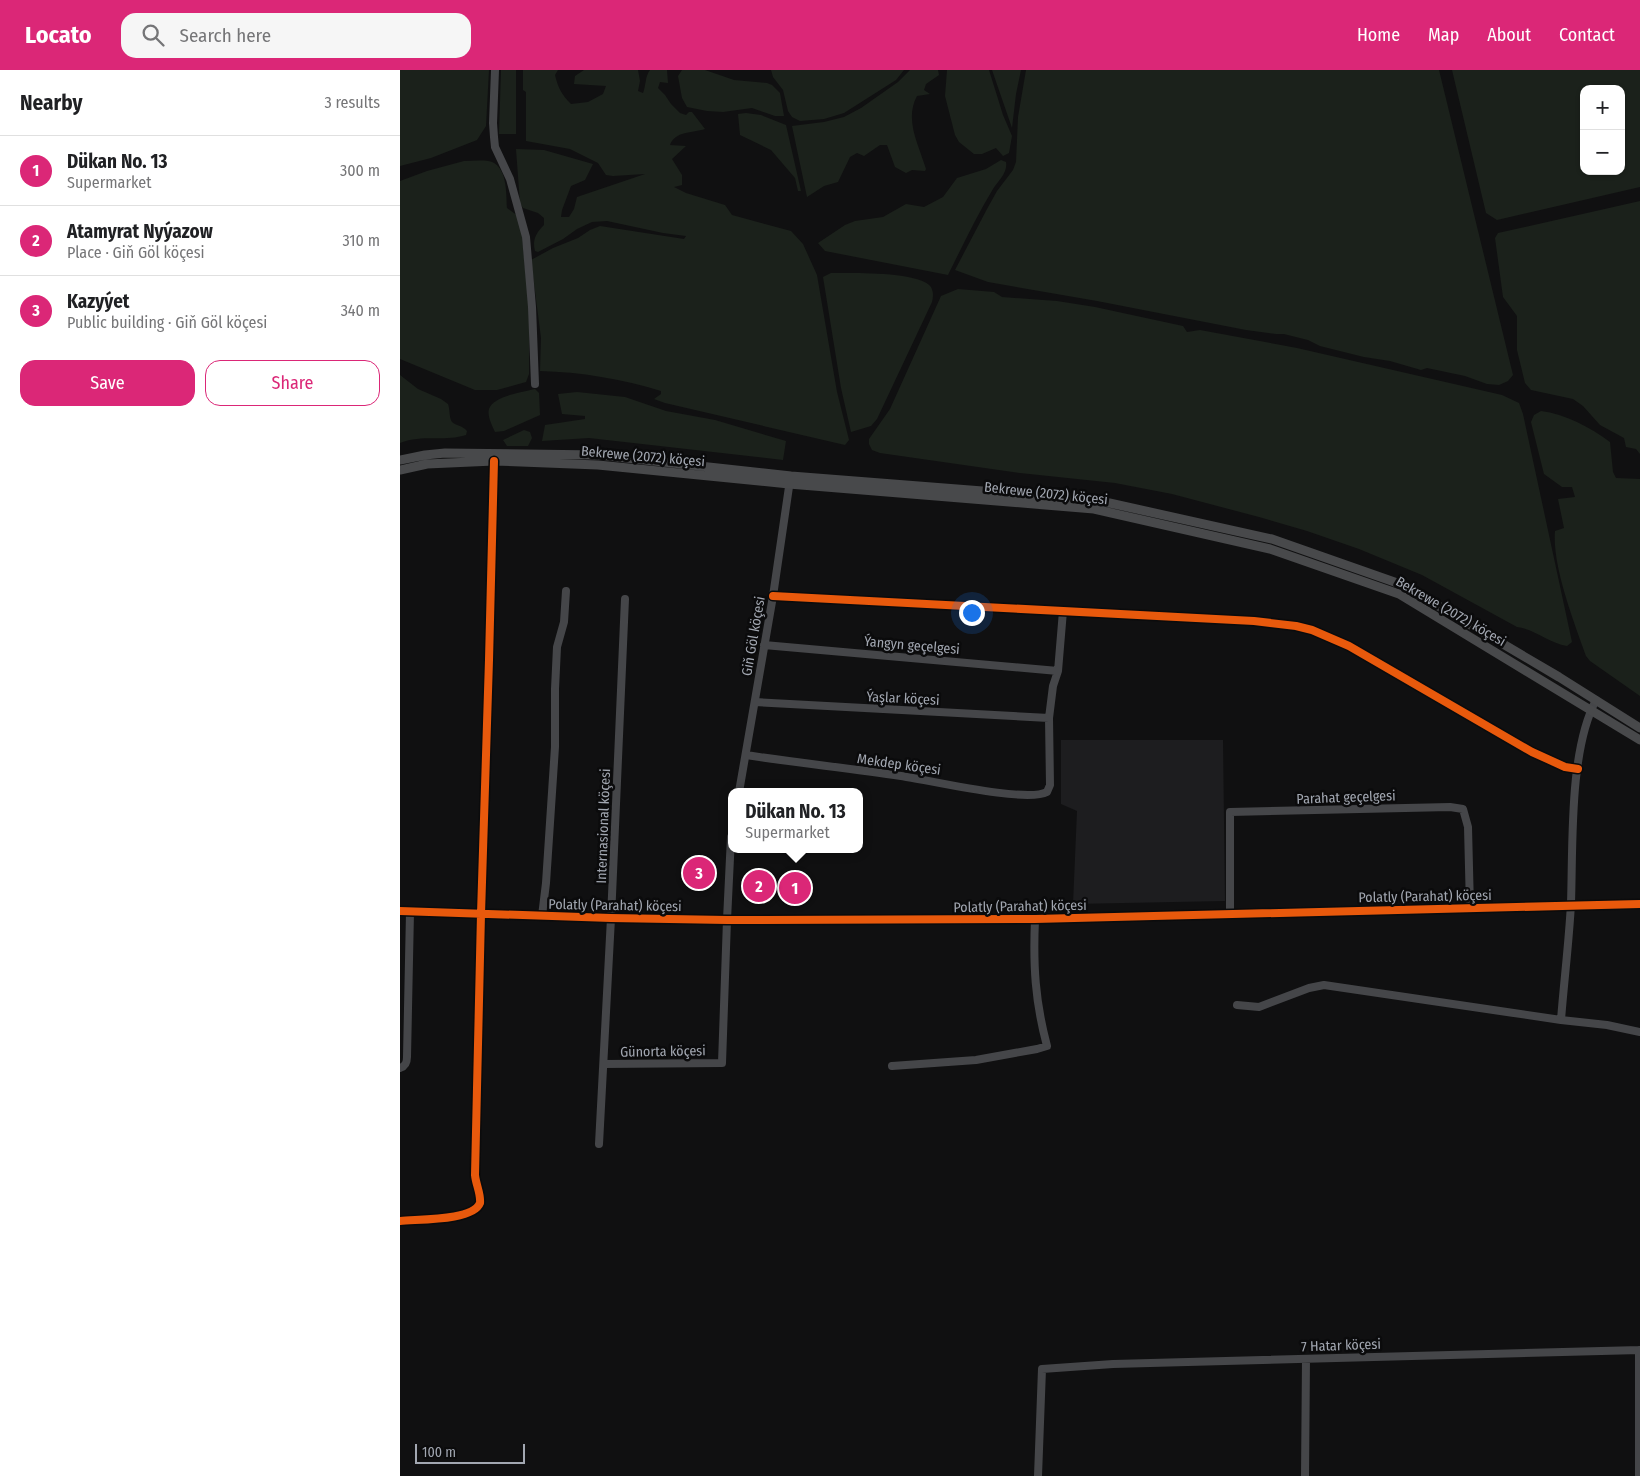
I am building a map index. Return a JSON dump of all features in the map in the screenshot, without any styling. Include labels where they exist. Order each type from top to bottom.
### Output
[{"type":"main road","name":"Bekrewe (2072) köçesi","points":[[400,460],[445,453],[599,455],[790,480],[1094,509],[1270,548],[1399,594],[1640,740]]},
{"type":"main road","name":"Bekrewe (2072) köçesi","points":[[400,470],[427,464],[494,461],[598,465],[790,480],[1096,500],[1272,539],[1403,585],[1640,728]]},
{"type":"street","points":[[495,70],[493,123],[495,147],[510,179],[526,237],[532,307],[535,384]]},
{"type":"street","points":[[400,1221],[463,1215],[475,1211],[480,1203],[475,1175],[480,914],[490,660],[494,461]]},
{"type":"street","name":"Giň Göl köçesi","points":[[740,788],[773,596],[790,480]]},
{"type":"street","points":[[542,916],[554,766],[554,689],[557,647],[564,622],[566,592]]},
{"type":"street","points":[[773,596],[1254,621],[1296,626],[1312,630],[1356,650],[1532,752],[1565,766],[1578,769]]},
{"type":"street","name":"Internasional köçesi","points":[[599,1144],[612,918],[625,599]]},
{"type":"street","points":[[1049,718],[1053,686],[1058,671],[1063,611]]},
{"type":"street","name":"Ýangyn geçelgesi","points":[[764,645],[1058,671]]},
{"type":"street","points":[[1561,1020],[1571,905],[1573,830],[1578,769],[1586,727],[1596,700]]},
{"type":"street","name":"Ýaşlar köçesi","points":[[755,702],[1049,718]]},
{"type":"street","name":"Mekdep köçesi","points":[[746,755],[1015,794],[1038,795],[1048,792],[1050,785],[1049,718]]},
{"type":"street","name":"Parahat geçelgesi","points":[[1230,914],[1230,812],[1450,806],[1463,809],[1468,826],[1470,908]]},
{"type":"street","points":[[727,920],[730,853]]},
{"type":"street","name":"Polatly (Parahat) köçesi","points":[[400,911],[727,920],[1035,919],[1640,904]]},
{"type":"street","points":[[400,1068],[403,1067],[407,1057],[410,912]]},
{"type":"street","points":[[892,1066],[976,1060],[1047,1046],[1040,1023],[1035,978],[1035,919]]},
{"type":"street","name":"Günorta köçesi","points":[[604,1064],[722,1063],[727,920]]},
{"type":"street","points":[[1237,1005],[1259,1007],[1288,998],[1309,988],[1324,985],[1607,1025],[1640,1032]]},
{"type":"street","points":[[1639,1350],[1640,1476]]},
{"type":"street","name":"7 Hatar köçesi","points":[[1038,1476],[1042,1370],[1113,1364],[1639,1350]]},
{"type":"street","points":[[1305,1476],[1306,1359]]},
{"type":"shaded area","points":[[400,70],[489,70],[486,126],[477,140],[431,158],[400,166]]},
{"type":"shaded area","points":[[501,70],[516,70],[516,134],[499,134]]},
{"type":"shaded area","points":[[523,70],[558,70],[555,75],[558,84],[571,104],[588,102],[603,94],[606,86],[574,84],[575,76],[584,70],[638,70],[640,81],[638,91],[643,93],[650,70],[667,70],[668,83],[660,82],[658,88],[680,113],[686,115],[692,112],[705,129],[684,133],[672,140],[670,145],[686,146],[672,159],[682,175],[682,185],[674,187],[686,193],[725,205],[732,215],[791,231],[803,244],[817,275],[837,392],[849,440],[845,445],[665,403],[654,399],[661,394],[661,391],[632,383],[586,375],[540,371],[541,338],[531,260],[600,226],[684,239],[686,236],[607,221],[592,222],[538,252],[535,251],[534,240],[544,225],[544,218],[538,213],[523,208],[520,203],[516,149],[544,150],[593,164],[585,180],[571,186],[561,217],[569,217],[574,209],[577,197],[645,174],[606,175],[598,163],[570,149],[526,141],[526,92],[523,90]]},
{"type":"shaded area","points":[[682,70],[705,70],[734,80],[772,85],[780,93],[784,116],[775,116],[752,108],[723,112],[687,107],[682,98],[678,76]]},
{"type":"shaded area","points":[[771,70],[904,70],[896,80],[844,113],[824,119],[800,121],[792,117],[788,111],[783,90],[773,77]]},
{"type":"shaded area","points":[[910,70],[938,70],[939,75],[926,84],[924,90],[930,94],[917,96],[913,105],[912,123],[925,171],[912,170],[906,173],[895,167],[887,145],[880,145],[864,156],[857,153],[850,157],[838,182],[824,186],[807,197],[792,126],[824,122],[844,117],[861,108],[898,82]]},
{"type":"shaded area","points":[[947,70],[989,70],[1003,115],[1012,136],[1009,153],[1003,156],[996,148],[982,154],[974,154],[959,142],[955,135],[945,96]]},
{"type":"shaded area","points":[[992,70],[1021,70],[1012,128]]},
{"type":"shaded area","points":[[1026,70],[1439,70],[1513,375],[1508,381],[1499,385],[1487,384],[1465,376],[1427,368],[1421,370],[1390,361],[1364,357],[1320,346],[1308,340],[1284,334],[1246,330],[988,282],[955,270],[997,191],[1013,170],[1016,162],[1018,117]]},
{"type":"shaded area","points":[[1452,70],[1640,70],[1640,187],[1497,220],[1486,213]]},
{"type":"shaded area","points":[[738,114],[761,115],[786,125],[801,191],[798,191],[795,178],[771,150],[740,135]]},
{"type":"shaded area","points":[[1001,160],[1006,162],[1006,170],[981,210],[948,275],[825,251],[818,243],[845,225],[855,221],[883,217],[906,204],[924,207],[943,197],[957,178],[986,169]]},
{"type":"shaded area","points":[[464,161],[488,161],[495,163],[503,173],[505,180],[507,208],[518,216],[521,227],[529,307],[529,374],[526,382],[497,390],[475,390],[400,359],[400,181]]},
{"type":"shaded area","points":[[1640,201],[1640,454],[1636,449],[1626,447],[1624,438],[1600,425],[1583,406],[1573,399],[1531,390],[1525,383],[1517,350],[1517,316],[1503,297],[1495,238],[1498,233]]},
{"type":"shaded area","points":[[831,273],[868,273],[913,278],[931,287],[933,293],[932,302],[877,419],[871,426],[851,432],[841,388],[823,277]]},
{"type":"shaded area","points":[[958,289],[994,292],[1002,297],[1057,301],[1095,307],[1183,326],[1187,332],[1200,330],[1297,348],[1502,395],[1519,403],[1523,414],[1572,642],[1567,646],[1530,630],[1517,627],[1422,575],[1359,549],[1259,517],[1172,494],[1115,483],[1020,473],[880,453],[872,450],[869,439],[890,409],[941,296]]},
{"type":"shaded area","points":[[400,375],[418,389],[448,404],[452,422],[465,429],[467,431],[466,435],[449,438],[408,440],[400,443]]},
{"type":"shaded area","points":[[535,389],[539,393],[540,415],[504,431],[495,432],[489,415],[489,409],[492,405],[509,395]]},
{"type":"shaded area","points":[[577,392],[625,397],[666,411],[715,420],[786,441],[783,460],[589,438],[542,441],[545,425],[585,419],[585,416],[562,414],[558,394]]},
{"type":"shaded area","points":[[1541,411],[1568,418],[1602,436],[1610,442],[1613,472],[1616,478],[1640,479],[1640,696],[1590,661],[1586,656],[1560,577],[1555,545],[1555,531],[1564,528],[1558,499],[1575,497],[1572,487],[1562,487],[1544,474],[1531,422],[1534,415]]},
{"type":"shaded area","points":[[524,430],[530,432],[532,438],[528,446],[507,446],[503,440]]},
{"type":"shaded area","points":[[1061,740],[1223,740],[1225,901],[1073,904],[1077,811],[1061,804]]},
{"type":"cycle path","points":[[400,1221],[456,1216],[475,1209],[480,1203],[475,1175],[494,461]]},
{"type":"cycle path","points":[[773,596],[1254,621],[1296,626],[1312,630],[1349,646],[1532,752],[1565,767],[1578,769]]},
{"type":"cycle path","points":[[400,911],[727,920],[1035,919],[1640,904]]},
{"type":"place","name":"Kazyýet","points":[[699,873]]},
{"type":"place","name":"Atamyrat Nyýazow","points":[[759,886]]},
{"type":"place","name":"Dükan No. 13","points":[[795,888]]}]
